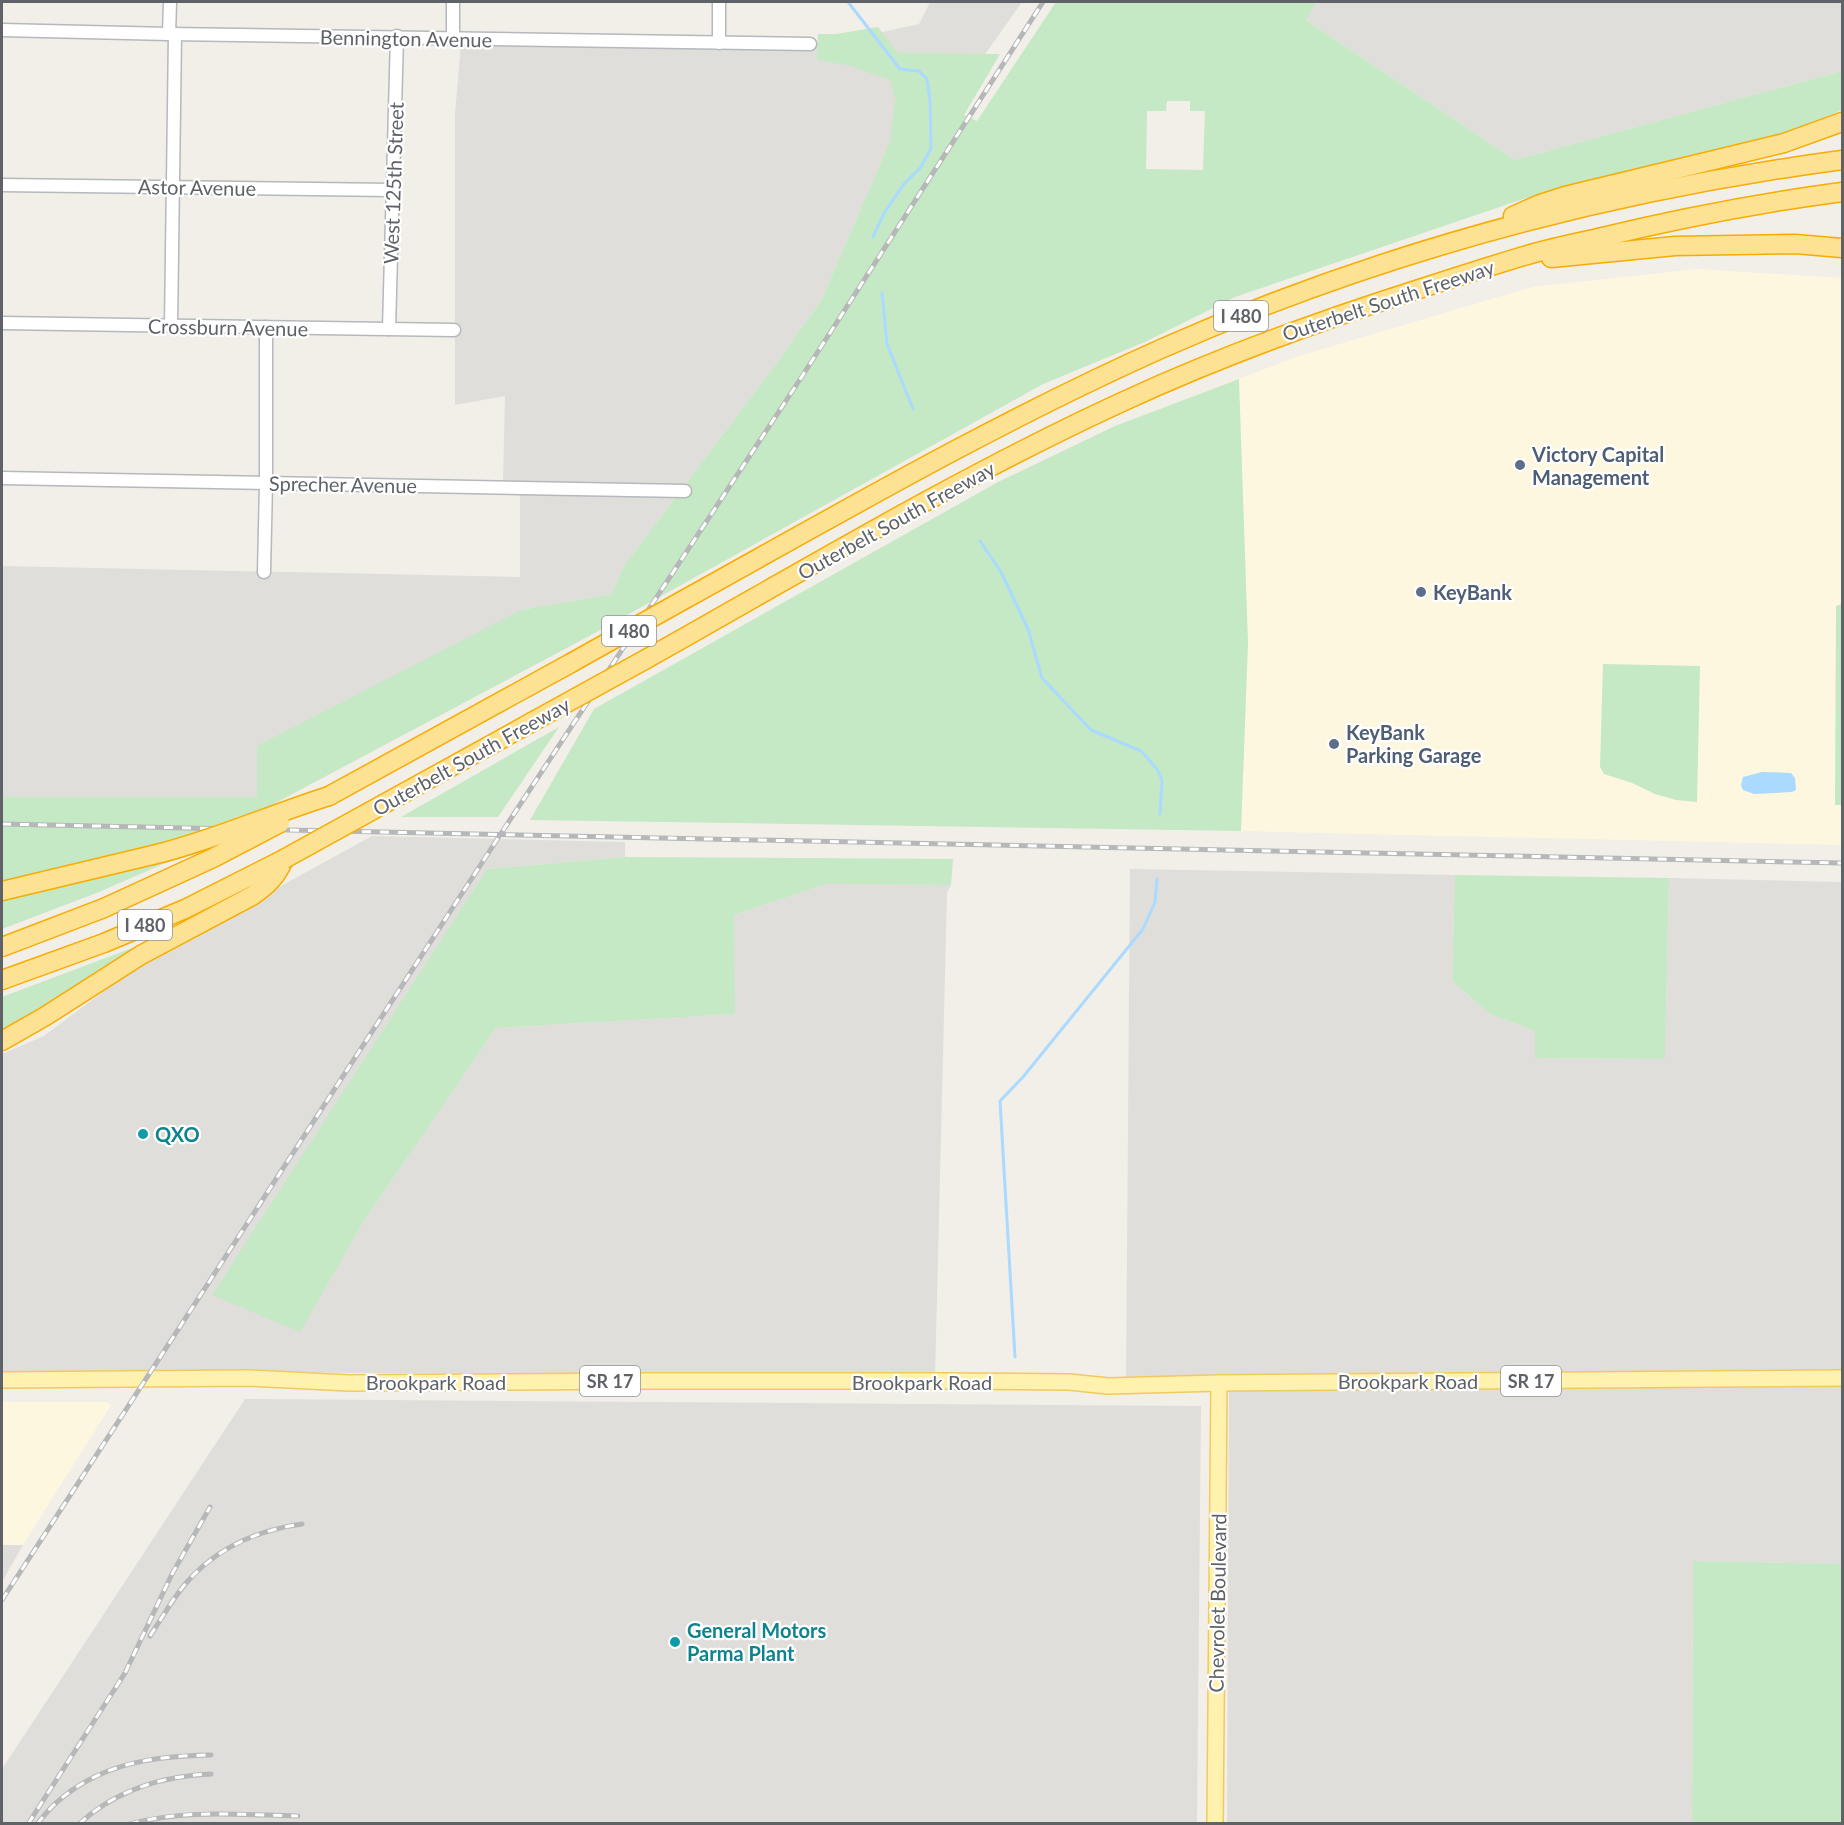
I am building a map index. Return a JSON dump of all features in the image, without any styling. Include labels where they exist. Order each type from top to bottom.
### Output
[{"type":"highway","points":[[1468,238],[1523,211],[1565,196],[1784,143],[1842,122]]},
{"type":"highway","name":"Outerbelt South Freeway","points":[[2,947],[104,908],[213,858],[332,795],[982,435],[1165,347],[1275,302],[1363,271],[1540,218],[1732,176],[1842,160]]},
{"type":"highway","name":"Outerbelt South Freeway","points":[[2,980],[124,934],[232,886],[972,477],[1124,400],[1317,322],[1526,255],[1628,230],[1762,204],[1842,192]]},
{"type":"highway","points":[[1526,255],[1534,258],[1555,258],[1652,248],[1722,245],[1794,244],[1842,248]]},
{"type":"highway","points":[[2,891],[211,839],[332,795]]},
{"type":"highway","points":[[2,1041],[141,955],[252,896],[274,878],[284,859]]},
{"type":"main road","name":"Brookpark Road","points":[[2,1380],[249,1378],[349,1383],[954,1381],[1069,1382],[1108,1386],[1842,1378]]},
{"type":"main road","name":"Chevrolet Boulevard","points":[[1215,1824],[1219,1383]]},
{"type":"street","points":[[170,2],[173,187],[171,326]]},
{"type":"street","points":[[453,2],[453,39]]},
{"type":"street","points":[[719,2],[719,43]]},
{"type":"street","name":"Bennington Avenue","points":[[2,30],[810,44]]},
{"type":"street","name":"West 125th Street","points":[[388,329],[397,36]]},
{"type":"street","name":"Astor Avenue","points":[[2,185],[393,189]]},
{"type":"street","name":"Crossburn Avenue","points":[[2,323],[454,330]]},
{"type":"street","points":[[264,572],[266,327]]},
{"type":"street","name":"Sprecher Avenue","points":[[2,478],[685,491]]},
{"type":"shaded area","points":[[930,2],[1022,2],[947,108],[896,101],[890,141],[821,301],[623,567],[612,594],[521,610],[257,797],[2,797],[2,566],[520,577],[520,496],[503,482],[505,396],[455,405],[455,114],[461,44],[797,43],[869,35],[919,24]]},
{"type":"shaded area","points":[[1317,2],[1842,2],[1842,71],[1515,160],[1306,20]]},
{"type":"shaded area","points":[[1697,269],[1842,278],[1842,845],[1241,831],[1248,642],[1115,426],[1296,357],[1532,287]]},
{"type":"shaded area","points":[[372,836],[625,842],[625,857],[487,869],[299,1332],[364,1221],[496,1028],[734,1014],[734,915],[826,884],[951,885],[947,893],[935,1376],[2,1371],[2,1054],[44,1036],[144,961]]},
{"type":"shaded area","points":[[1130,869],[1455,875],[1452,981],[1490,1014],[1535,1031],[1535,1058],[1665,1059],[1669,878],[1842,882],[1842,1564],[1693,1561],[1692,1823],[1227,1823],[1229,1391],[1126,1391]]},
{"type":"shaded area","name":"General Motors Parma Plant","points":[[245,1399],[1201,1406],[1197,1823],[2,1823],[2,1769]]},
{"type":"shaded area","points":[[2,1402],[106,1402],[111,1405],[23,1545],[2,1545]]},
{"type":"shaded area","points":[[2,1545],[23,1545],[2,1582]]},
{"type":"green space","points":[[1056,2],[1317,2],[1306,20],[1515,160],[1842,71],[1842,110],[1786,134],[1529,197],[1235,297],[1147,341],[1043,384],[591,635],[268,807],[157,845],[2,881],[2,797],[257,797],[257,746],[521,610],[612,594],[623,567],[821,301],[890,141],[895,100],[890,80],[847,65],[817,60],[818,34],[836,34],[878,27],[898,53],[1000,54],[964,115],[977,121]],"holes":[[[1167,101],[1190,101],[1190,111],[1205,111],[1203,170],[1146,169],[1147,111],[1166,111]]]},
{"type":"green space","points":[[1239,379],[1248,642],[1241,831],[530,820],[594,709],[998,482],[1115,426]]},
{"type":"green space","points":[[1842,604],[1842,805],[1835,805],[1836,606]]},
{"type":"green space","points":[[1603,664],[1700,666],[1697,802],[1676,800],[1655,794],[1632,783],[1604,774],[1600,767]]},
{"type":"green space","points":[[559,727],[498,817],[401,817]]},
{"type":"green space","points":[[625,857],[953,859],[951,885],[826,884],[734,915],[735,1014],[496,1028],[364,1221],[300,1332],[212,1295],[487,869]]},
{"type":"green space","points":[[160,858],[170,861],[99,892],[2,929],[2,896]]},
{"type":"green space","points":[[1455,875],[1669,878],[1665,1059],[1535,1058],[1535,1031],[1490,1014],[1452,981]]},
{"type":"green space","points":[[132,948],[135,952],[2,1034],[2,997]]},
{"type":"green space","points":[[1693,1561],[1842,1564],[1842,1823],[1692,1823]]},
{"type":"water","points":[[1762,772],[1791,773],[1795,778],[1796,790],[1754,794],[1743,790],[1741,785],[1743,777]]},
{"type":"waterway","points":[[848,2],[900,69],[919,71],[927,79],[930,100],[931,148],[921,167],[904,184],[884,213],[873,237]]},
{"type":"waterway","points":[[882,293],[887,344],[913,409]]},
{"type":"waterway","points":[[980,541],[1001,572],[1028,629],[1042,678],[1091,730],[1141,751],[1157,769],[1162,780],[1160,814]]},
{"type":"waterway","points":[[1015,1357],[1000,1101],[1023,1077],[1143,929],[1155,902],[1157,879]]},
{"type":"railway","points":[[2,1600],[799,381],[1043,2]]},
{"type":"railway","points":[[2,824],[1842,863]]},
{"type":"railway","points":[[28,1824],[125,1673],[172,1574],[210,1507]]},
{"type":"railway","points":[[150,1636],[182,1588],[211,1559],[254,1536],[302,1524]]},
{"type":"railway","points":[[37,1824],[53,1805],[73,1789],[109,1770],[169,1757],[211,1755]]},
{"type":"railway","points":[[79,1824],[108,1802],[140,1787],[175,1778],[211,1774]]},
{"type":"railway","points":[[130,1824],[171,1816],[234,1814],[298,1816]]},
{"type":"place","name":"Victory Capital Management","points":[[1520,465]]},
{"type":"place","name":"KeyBank","points":[[1421,592]]},
{"type":"place","name":"KeyBank Parking Garage","points":[[1334,744]]},
{"type":"place","name":"QXO","points":[[143,1134]]},
{"type":"place","name":"General Motors Parma Plant","points":[[675,1642]]}]
